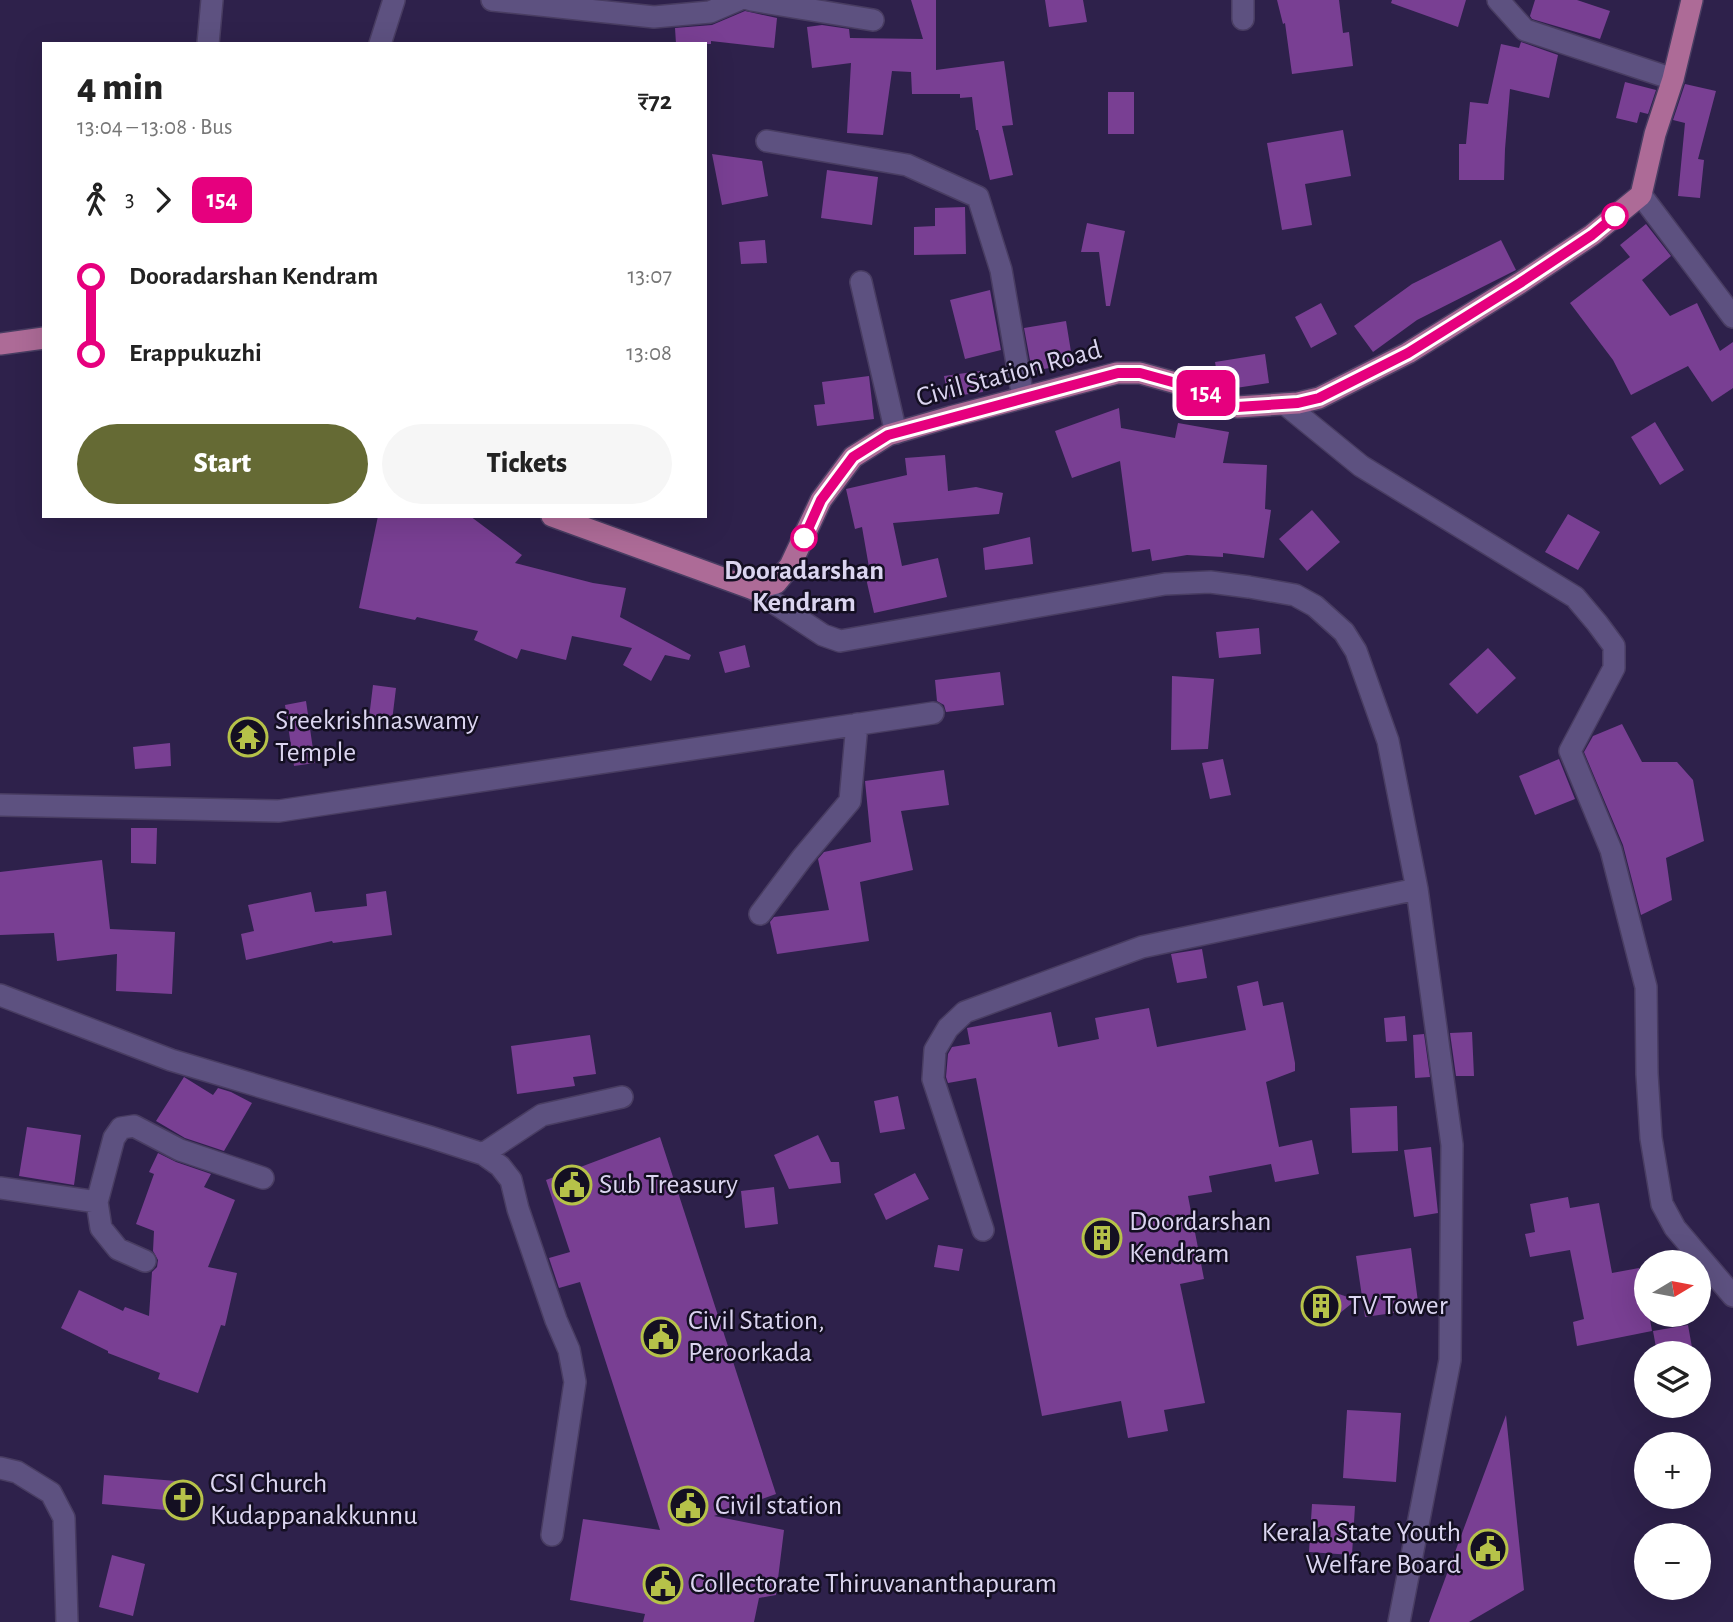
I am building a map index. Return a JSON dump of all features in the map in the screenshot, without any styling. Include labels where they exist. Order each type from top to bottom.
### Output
[{"type":"main road","points":[[1641,195],[1692,0]]},
{"type":"main road","name":"Civil Station Road","points":[[753,589],[776,583],[790,566],[821,500],[853,457],[888,435],[1118,373],[1140,373],[1194,388],[1237,407],[1285,404],[1319,398],[1408,353],[1582,242],[1641,195]]},
{"type":"main road","points":[[0,344],[42,338]]},
{"type":"main road","points":[[558,518],[753,589]]},
{"type":"street","points":[[208,42],[212,0]]},
{"type":"street","points":[[381,42],[394,0]]},
{"type":"street","points":[[492,0],[654,17],[710,12],[738,0]]},
{"type":"street","points":[[751,0],[873,20]]},
{"type":"street","points":[[1498,0],[1525,30],[1673,79]]},
{"type":"street","points":[[767,141],[907,165],[978,197],[1002,270],[1023,398]]},
{"type":"street","points":[[1641,195],[1733,317]]},
{"type":"street","points":[[861,282],[896,433]]},
{"type":"street","points":[[1285,404],[1362,466],[1575,597],[1614,646],[1614,668],[1570,751],[1611,850],[1646,987],[1651,1138],[1662,1204],[1675,1228],[1723,1267],[1733,1296]]},
{"type":"street","points":[[753,589],[823,635],[840,641],[1165,584],[1210,582],[1295,595],[1330,617],[1356,651],[1388,741],[1417,890],[1452,1145],[1450,1360],[1399,1622]]},
{"type":"street","points":[[0,805],[279,811],[933,713]]},
{"type":"street","points":[[760,914],[850,801],[858,724]]},
{"type":"street","points":[[983,1230],[933,1079],[935,1050],[948,1028],[965,1012],[1142,947],[1417,890]]},
{"type":"street","points":[[0,995],[171,1060],[483,1154],[500,1166],[511,1181],[569,1350],[575,1382],[552,1535]]},
{"type":"street","points":[[483,1154],[542,1115],[622,1097]]},
{"type":"street","points":[[145,1261],[118,1249],[101,1228],[97,1202],[114,1138],[121,1128],[134,1126],[180,1150],[262,1178]]},
{"type":"street","points":[[0,1188],[97,1202]]},
{"type":"street","points":[[0,1468],[17,1472],[51,1493],[64,1518],[67,1622]]},
{"type":"building","points":[[911,0],[936,0],[936,70],[1004,61],[1013,125],[1002,126],[1013,175],[990,180],[976,130],[972,97],[960,98],[960,94],[912,94],[911,72],[892,71],[883,135],[847,133],[851,63],[812,68],[807,27],[822,25],[849,29],[850,38],[923,39]]},
{"type":"building","points":[[1045,0],[1083,0],[1087,22],[1049,27]]},
{"type":"building","points":[[1277,0],[1339,0],[1343,33],[1349,32],[1353,66],[1292,74],[1285,23],[1283,24]]},
{"type":"building","points":[[1392,0],[1466,0],[1458,27],[1391,3]]},
{"type":"building","points":[[1535,0],[1577,0],[1610,11],[1600,39],[1532,19],[1530,16]]},
{"type":"building","points":[[745,11],[777,18],[774,48],[711,41],[711,44],[676,42],[675,28],[712,25]]},
{"type":"building","points":[[1521,42],[1558,55],[1549,98],[1510,89],[1504,180],[1459,180],[1459,144],[1466,144],[1470,102],[1488,104],[1501,44],[1519,48]]},
{"type":"building","points":[[1625,82],[1656,90],[1648,114],[1640,112],[1637,123],[1616,118]]},
{"type":"building","points":[[1685,84],[1716,91],[1698,159],[1704,160],[1700,198],[1678,196],[1685,123],[1673,120]]},
{"type":"building","points":[[1108,92],[1134,92],[1134,134],[1108,134]]},
{"type":"building","points":[[1343,130],[1351,176],[1305,184],[1312,225],[1282,230],[1267,143]]},
{"type":"building","points":[[712,154],[762,161],[768,196],[722,205]]},
{"type":"building","points":[[827,170],[878,177],[872,225],[821,218]]},
{"type":"building","points":[[965,207],[966,254],[914,255],[914,227],[935,226],[935,208]]},
{"type":"building","points":[[1087,223],[1125,231],[1110,306],[1106,306],[1099,252],[1081,252]]},
{"type":"building","points":[[1646,224],[1671,256],[1642,280],[1670,316],[1697,303],[1720,351],[1733,342],[1733,388],[1712,402],[1688,366],[1631,395],[1613,360],[1570,303],[1630,257],[1620,245]]},
{"type":"building","points":[[765,240],[767,263],[741,264],[739,242]]},
{"type":"building","points":[[1501,240],[1516,270],[1417,320],[1373,352],[1354,326],[1412,284]]},
{"type":"building","points":[[990,290],[1001,350],[965,359],[950,300]]},
{"type":"building","points":[[1321,303],[1337,334],[1311,348],[1295,317]]},
{"type":"building","points":[[1066,321],[1073,364],[1032,371],[1024,328]]},
{"type":"building","points":[[1265,354],[1269,383],[1229,389],[1219,385],[1215,362]]},
{"type":"building","points":[[980,371],[983,392],[948,397],[944,376]]},
{"type":"building","points":[[869,376],[874,419],[817,426],[814,405],[825,404],[822,382]]},
{"type":"building","points":[[1119,408],[1121,428],[1175,438],[1178,423],[1229,432],[1223,463],[1267,465],[1265,509],[1271,510],[1264,558],[1223,553],[1223,557],[1187,555],[1152,561],[1150,549],[1132,552],[1120,461],[1072,478],[1055,431]]},
{"type":"building","points":[[1655,422],[1684,470],[1660,485],[1631,437]]},
{"type":"building","points":[[945,455],[948,491],[976,487],[1003,493],[999,514],[893,523],[902,566],[938,558],[947,597],[874,613],[865,574],[870,573],[862,527],[855,529],[846,489],[907,475],[905,458]]},
{"type":"building","points":[[1312,510],[1340,542],[1307,571],[1279,539]]},
{"type":"building","points":[[1568,514],[1600,532],[1578,570],[1545,552]]},
{"type":"building","points":[[378,518],[473,518],[522,555],[515,563],[593,583],[626,588],[620,617],[691,655],[689,660],[665,655],[651,681],[623,665],[632,648],[572,636],[566,660],[521,649],[517,659],[474,640],[478,631],[417,617],[415,620],[359,608]]},
{"type":"building","points":[[1030,537],[1033,564],[985,570],[983,548]]},
{"type":"building","points":[[1259,628],[1261,654],[1219,658],[1216,632]]},
{"type":"building","points":[[745,645],[750,667],[725,673],[719,652]]},
{"type":"building","points":[[1488,648],[1516,678],[1477,714],[1449,684]]},
{"type":"building","points":[[1000,672],[1004,705],[946,712],[944,705],[937,701],[935,680]]},
{"type":"building","points":[[1172,676],[1214,679],[1208,749],[1171,750]]},
{"type":"building","points":[[373,685],[396,688],[392,721],[369,718]]},
{"type":"building","points":[[306,701],[315,763],[294,766],[285,705]]},
{"type":"building","points":[[1622,724],[1642,762],[1677,762],[1693,780],[1704,841],[1666,858],[1672,900],[1641,915],[1623,845],[1584,752],[1593,736]]},
{"type":"building","points":[[170,743],[171,766],[135,769],[133,747]]},
{"type":"building","points":[[1223,759],[1231,795],[1210,799],[1202,763]]},
{"type":"building","points":[[1559,759],[1575,799],[1535,815],[1519,776]]},
{"type":"building","points":[[944,770],[949,805],[901,811],[913,870],[860,882],[869,941],[777,954],[770,922],[774,917],[829,910],[818,859],[824,852],[871,842],[865,781]]},
{"type":"building","points":[[131,828],[157,828],[156,864],[131,863]]},
{"type":"building","points":[[102,860],[110,929],[175,932],[172,994],[116,991],[117,954],[57,961],[54,933],[0,935],[0,872]]},
{"type":"building","points":[[386,891],[392,935],[332,941],[246,960],[241,934],[254,931],[248,905],[311,892],[315,912],[367,906],[366,894]]},
{"type":"building","points":[[1202,949],[1207,978],[1177,983],[1171,954]]},
{"type":"building","name":"Doordarshan Kendram","points":[[1258,981],[1263,1006],[1283,1002],[1295,1063],[1295,1071],[1266,1082],[1279,1147],[1312,1140],[1319,1174],[1275,1182],[1271,1164],[1209,1176],[1212,1192],[1188,1196],[1204,1279],[1180,1284],[1205,1403],[1164,1410],[1168,1431],[1128,1438],[1121,1401],[1042,1416],[976,1078],[948,1083],[948,1054],[952,1047],[970,1044],[967,1028],[1051,1012],[1058,1047],[1099,1039],[1095,1018],[1149,1008],[1157,1047],[1246,1030],[1237,986]]},
{"type":"building","points":[[1405,1016],[1407,1041],[1386,1042],[1384,1018]]},
{"type":"building","points":[[1472,1032],[1474,1076],[1456,1076],[1450,1033]]},
{"type":"building","points":[[1424,1034],[1430,1077],[1415,1078],[1413,1035]]},
{"type":"building","points":[[590,1035],[596,1074],[573,1077],[575,1086],[517,1094],[511,1046]]},
{"type":"building","points":[[184,1077],[213,1095],[218,1088],[252,1103],[224,1151],[185,1138],[156,1121]]},
{"type":"building","points":[[898,1096],[905,1129],[880,1133],[874,1101]]},
{"type":"building","points":[[1397,1106],[1398,1151],[1352,1153],[1350,1108]]},
{"type":"building","points":[[27,1127],[81,1135],[74,1185],[19,1176]]},
{"type":"building","points":[[818,1135],[831,1162],[839,1162],[841,1183],[789,1189],[774,1155]]},
{"type":"building","name":"Civil Station, Peroorkada","points":[[660,1137],[776,1494],[714,1516],[784,1530],[776,1595],[759,1598],[754,1622],[643,1622],[645,1614],[570,1600],[583,1519],[660,1530],[580,1282],[559,1288],[549,1258],[570,1252],[546,1180]]},
{"type":"building","points":[[1431,1147],[1438,1213],[1414,1217],[1404,1150]]},
{"type":"building","points":[[158,1153],[211,1174],[204,1187],[235,1200],[208,1267],[237,1273],[225,1326],[221,1325],[198,1393],[158,1379],[160,1373],[108,1353],[61,1328],[79,1290],[123,1311],[125,1307],[149,1316],[152,1272],[157,1267],[158,1260],[153,1251],[154,1231],[136,1224],[154,1174],[149,1172]]},
{"type":"building","points":[[915,1173],[929,1199],[886,1220],[874,1194]]},
{"type":"building","points":[[774,1187],[778,1224],[745,1228],[741,1191]]},
{"type":"building","points":[[1568,1197],[1570,1208],[1599,1203],[1612,1273],[1634,1269],[1634,1327],[1651,1327],[1652,1331],[1577,1346],[1573,1322],[1584,1319],[1570,1250],[1530,1257],[1525,1234],[1535,1232],[1530,1204]]},
{"type":"building","points":[[938,1245],[963,1249],[959,1271],[934,1267]]},
{"type":"building","points":[[1411,1248],[1418,1302],[1399,1304],[1400,1312],[1365,1317],[1356,1256]]},
{"type":"building","name":"TV Tower","points":[[1322,1288],[1356,1300],[1329,1322],[1320,1324],[1311,1321],[1305,1313],[1304,1305],[1306,1296]]},
{"type":"building","points":[[1688,1327],[1691,1341],[1655,1341],[1653,1331]]},
{"type":"building","points":[[1347,1410],[1401,1413],[1396,1482],[1343,1478]]},
{"type":"building","name":"Kerala State Youth Welfare Board","points":[[1506,1415],[1524,1590],[1469,1622],[1429,1622]]},
{"type":"building","points":[[104,1475],[188,1482],[186,1512],[102,1504]]},
{"type":"building","points":[[1312,1504],[1355,1506],[1352,1555],[1309,1552]]},
{"type":"building","points":[[112,1555],[145,1564],[133,1616],[99,1607]]},
{"type":"bus line","name":"154","points":[[804,538],[821,500],[853,457],[888,435],[1118,373],[1140,373],[1194,388],[1237,407],[1298,403],[1319,398],[1408,353],[1520,283],[1592,235],[1615,216]]},
{"type":"place","name":"Dooradarshan Kendram","points":[[804,538]]},
{"type":"place","name":"Sreekrishnaswamy Temple","points":[[248,737]]},
{"type":"place","name":"Sub Treasury","points":[[572,1185]]},
{"type":"place","name":"Doordarshan Kendram","points":[[1102,1238]]},
{"type":"place","name":"TV Tower","points":[[1321,1306]]},
{"type":"place","name":"Civil Station, Peroorkada","points":[[661,1337]]},
{"type":"place","name":"CSI Church Kudappanakkunnu","points":[[183,1500]]},
{"type":"place","name":"Civil station","points":[[688,1506]]},
{"type":"place","name":"Kerala State Youth Welfare Board","points":[[1488,1549]]},
{"type":"place","name":"Collectorate Thiruvananthapuram","points":[[663,1584]]}]
